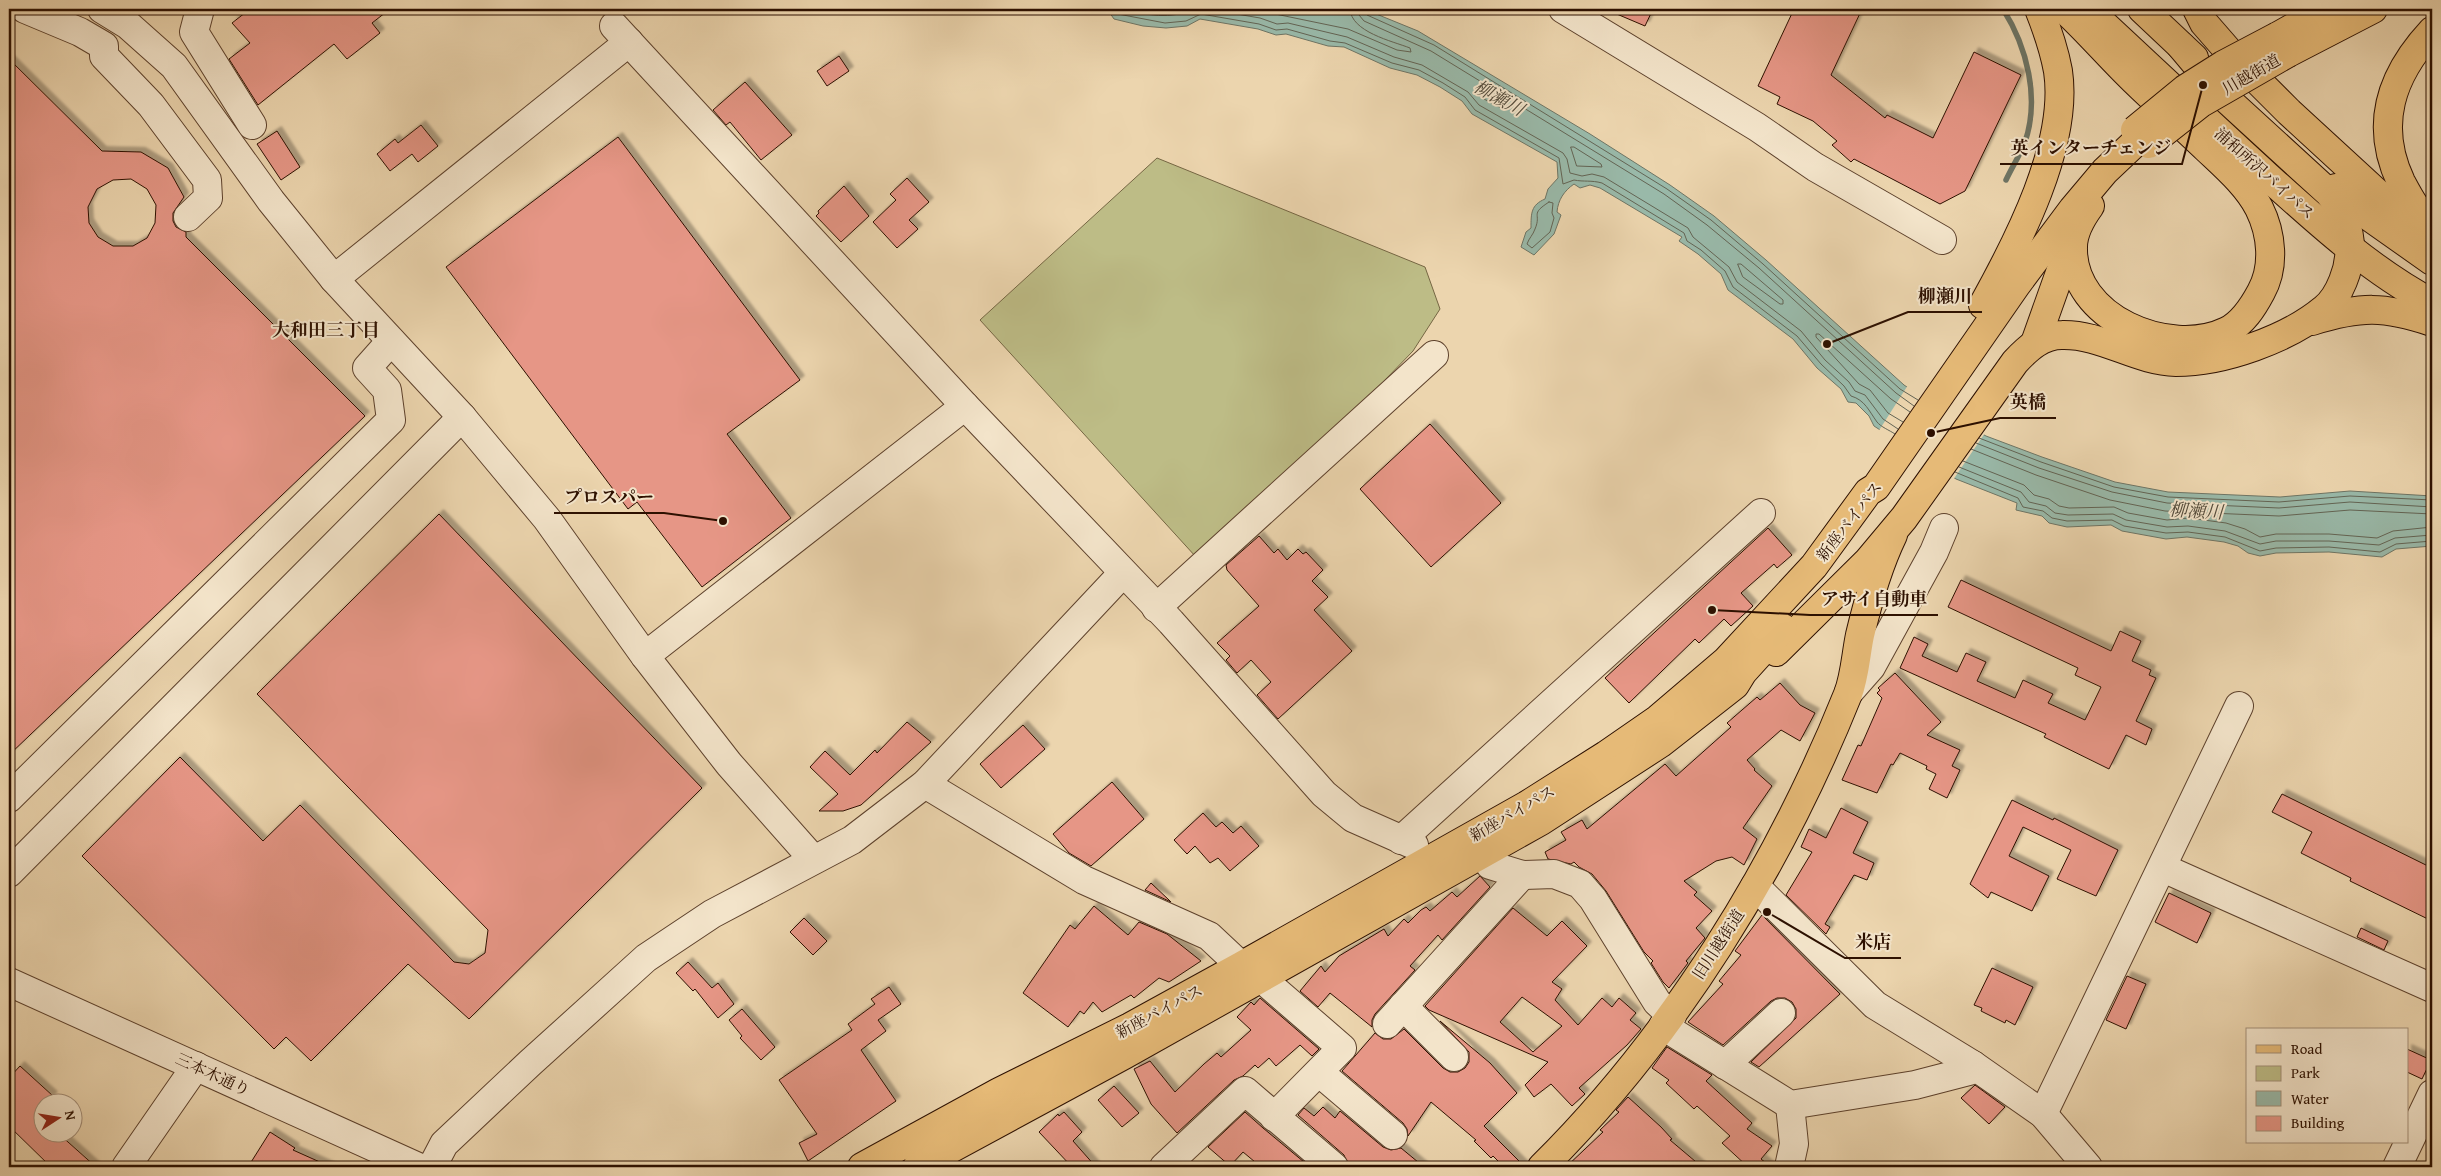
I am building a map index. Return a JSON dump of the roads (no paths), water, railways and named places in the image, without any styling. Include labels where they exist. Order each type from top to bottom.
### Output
[{"type":"main road","points":[[1977,335],[2003,269],[2038,190],[2052,149],[2059,112],[2058,72],[2050,37],[2039,9]]},
{"type":"main road","points":[[2064,9],[2120,67],[2238,178],[2259,208],[2271,242],[2266,282],[2250,312],[2227,331],[2196,340],[2165,339],[2139,331],[2110,317],[2092,300],[2083,285],[2077,271],[2072,245]]},
{"type":"main road","name":"浦和所沢バイパス","points":[[2087,9],[2216,130],[2351,249],[2406,289],[2432,303]]},
{"type":"main road","points":[[2106,9],[2123,31],[2167,72],[2216,130]]},
{"type":"main road","points":[[2142,9],[2364,213],[2432,261]]},
{"type":"main road","points":[[2197,9],[2204,23],[2231,54],[2289,112],[2388,203],[2432,231]]},
{"type":"main road","points":[[2282,45],[2322,9]]},
{"type":"main road","name":"川越街道","points":[[2021,288],[2072,209],[2105,171],[2142,137],[2201,104],[2282,45],[2352,9]]},
{"type":"main road","name":"川越街道","points":[[2282,45],[2373,9]]},
{"type":"main road","points":[[2432,31],[2402,70],[2392,92],[2388,118],[2391,158],[2411,201],[2432,225]]},
{"type":"main road","points":[[2181,46],[2223,96],[2329,193],[2341,208],[2348,227],[2351,249],[2349,265],[2338,291],[2326,308],[2304,323]]},
{"type":"main road","points":[[1977,335],[2058,212],[2090,175],[2142,137]]},
{"type":"main road","name":"川越街道","points":[[2021,288],[2142,137]]},
{"type":"main road","points":[[2035,343],[2062,267],[2084,216],[2095,198]]},
{"type":"main road","name":"新座バイパス","points":[[917,1167],[1251,972],[1527,805],[1606,755],[1658,719],[1719,668],[1814,566],[1875,489],[1977,335],[2021,288]]},
{"type":"main road","points":[[1735,685],[1751,678],[1868,561],[1909,512],[2015,362],[2035,343],[2049,337],[2077,335],[2152,360],[2177,362],[2206,359],[2239,351],[2304,323],[2345,311],[2374,308],[2405,313],[2432,322]]},
{"type":"main road","name":"新座バイパス","points":[[862,1167],[999,1092],[1130,1027],[1251,972],[1541,821],[1661,743],[1735,685],[1743,672],[1810,600],[1844,558],[1875,489]]},
{"type":"main road","name":"旧川越街道","points":[[1542,1167],[1620,1083],[1667,1021],[1755,886],[1789,825],[1849,692],[1860,634],[1875,579],[1887,547],[1909,512]]},
{"type":"street","points":[[25,9],[80,32],[104,46]]},
{"type":"street","points":[[200,9],[194,32],[252,125]]},
{"type":"street","points":[[1563,9],[1757,127],[1815,166],[1942,240]]},
{"type":"street","points":[[188,217],[208,198],[206,180],[151,105],[104,56],[104,46],[112,15],[174,66],[271,201],[334,278],[462,417],[546,519],[645,656],[729,764],[813,859]]},
{"type":"street","points":[[334,278],[622,34],[965,406],[1156,608],[1324,794],[1353,818],[1408,843],[1761,513]]},
{"type":"street","points":[[1815,166],[1884,228]]},
{"type":"street","points":[[9,798],[391,420],[387,390],[367,368],[391,341]]},
{"type":"street","points":[[1156,608],[1434,355]]},
{"type":"street","points":[[645,656],[965,406]]},
{"type":"street","points":[[9,873],[462,417]]},
{"type":"street","points":[[1849,692],[1871,667],[1934,552],[1944,528]]},
{"type":"street","points":[[432,1167],[444,1144],[646,958],[712,914],[852,840],[925,784],[1122,574]]},
{"type":"street","points":[[2043,1114],[2163,868],[2239,706]]},
{"type":"street","points":[[925,784],[1084,880],[1209,936],[1342,1048],[1320,1073],[1274,1117]]},
{"type":"street","points":[[1490,865],[1522,874],[1554,874],[1580,884],[1593,899],[1667,1021],[1725,1065],[1790,1105],[1915,1085],[1969,1071],[1973,1065]]},
{"type":"street","points":[[2163,868],[2432,988]]},
{"type":"street","points":[[1454,1057],[1395,1015],[1522,874]]},
{"type":"street","points":[[1755,886],[1875,1005],[1973,1065],[2043,1114],[2088,1167]]},
{"type":"street","name":"三本木通り","points":[[9,982],[418,1167]]},
{"type":"street","points":[[1725,1065],[1781,1012]]},
{"type":"street","points":[[126,1167],[196,1066]]},
{"type":"street","points":[[1320,1073],[1393,1135]]},
{"type":"street","points":[[1164,1167],[1245,1091],[1334,1167]]},
{"type":"street","points":[[2397,1167],[2432,1094]]},
{"type":"street","points":[[1789,1167],[1794,1144],[1790,1105]]},
{"type":"water","points":[[1107,9],[1364,9],[1418,31],[1590,134],[1670,185],[1714,216],[1766,260],[1904,385],[1951,417],[1986,436],[2115,482],[2168,492],[2280,497],[2350,491],[2432,496],[2432,546],[2396,549],[2382,557],[2329,552],[2276,553],[2260,556],[2248,553],[2238,546],[2224,542],[2187,537],[2166,539],[2122,531],[2111,525],[2067,527],[2049,523],[2042,516],[2016,510],[2017,503],[1956,479],[1874,426],[1869,416],[1856,403],[1848,402],[1841,389],[1817,368],[1793,339],[1728,290],[1721,274],[1698,254],[1679,241],[1682,237],[1600,188],[1590,185],[1580,188],[1574,184],[1564,193],[1560,200],[1557,212],[1561,215],[1554,234],[1534,255],[1521,247],[1526,232],[1531,228],[1534,207],[1545,199],[1548,189],[1558,178],[1557,162],[1472,114],[1462,101],[1440,87],[1417,75],[1390,68],[1344,47],[1328,46],[1286,34],[1276,35],[1258,29],[1200,19],[1187,26],[1166,28],[1143,26],[1114,19]]},
{"type":"waterway","points":[[2003,9],[2019,40],[2029,73],[2031,91],[2031,108],[2025,142],[2006,180]]},
{"type":"place","name":"英インターチェンジ","points":[[2203,85]]},
{"type":"place","name":"柳瀬川","points":[[1827,344]]},
{"type":"place","name":"英橋","points":[[1931,433]]},
{"type":"place","name":"プロスパー","points":[[723,521]]},
{"type":"place","name":"アサイ自動車","points":[[1712,610]]},
{"type":"place","name":"米店","points":[[1767,912]]},
{"type":"district","name":"大和田三丁目","points":[[326,330]]}]
